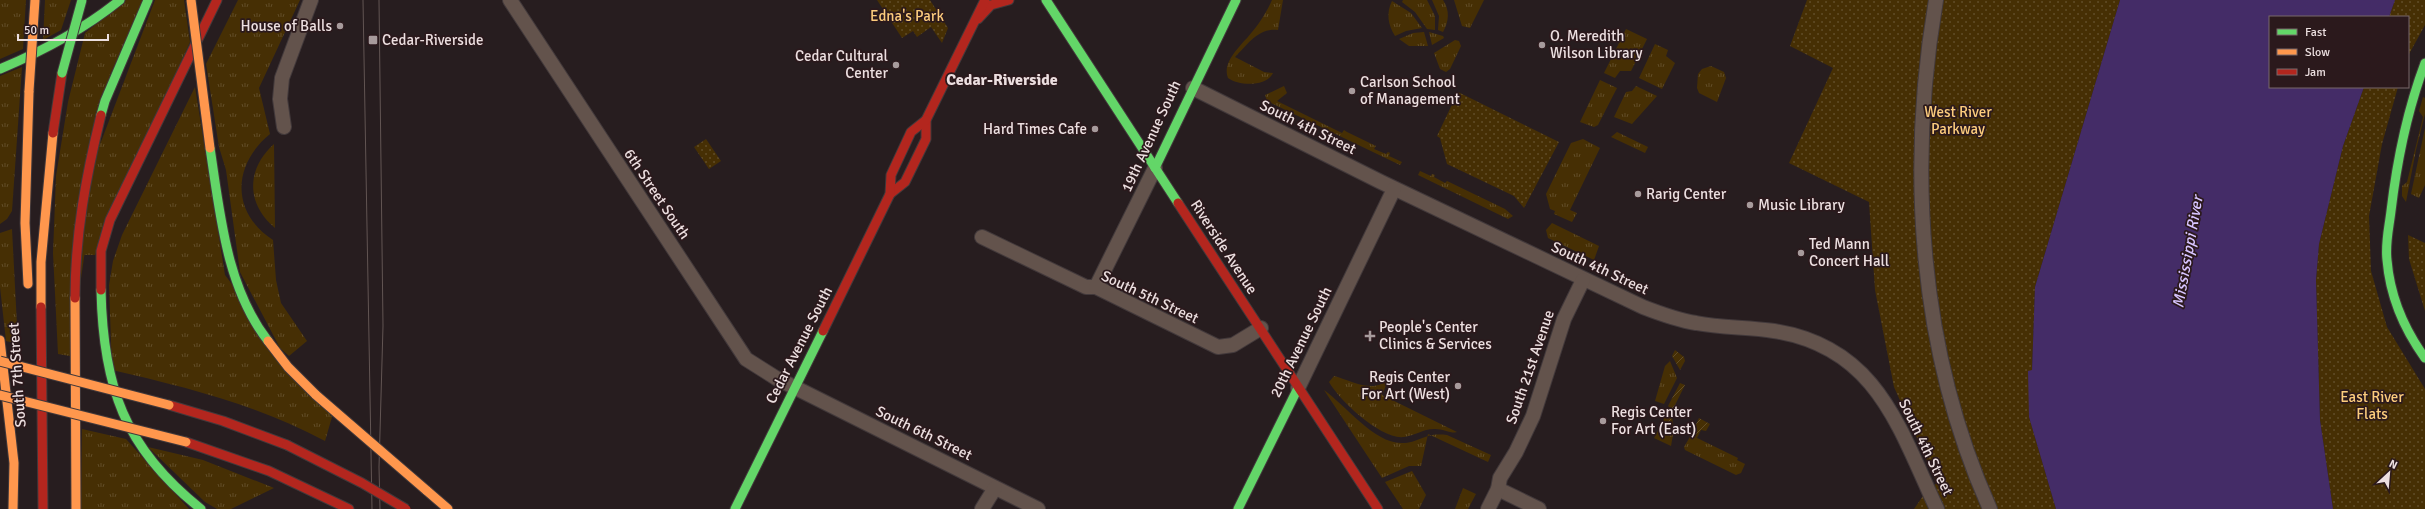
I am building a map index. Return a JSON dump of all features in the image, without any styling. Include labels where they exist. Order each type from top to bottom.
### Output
[{"type":"main road","points":[[28,291],[25,223],[29,92],[35,0]]},
{"type":"main road","points":[[43,509],[41,262],[50,150],[62,73],[82,0]]},
{"type":"main road","points":[[0,69],[59,43],[97,19],[120,0]]},
{"type":"main road","points":[[76,509],[76,276],[79,218],[87,171],[106,101],[148,0]]},
{"type":"main road","points":[[191,0],[222,230],[232,270],[242,296],[268,344],[284,364],[316,394],[448,509]]},
{"type":"main road","points":[[201,509],[179,493],[158,471],[138,447],[123,417],[113,389],[102,341],[100,264],[102,247],[113,214],[218,0]]},
{"type":"main road","name":"Cedar Avenue South","points":[[735,509],[890,194],[891,175],[911,132],[926,120],[985,0]]},
{"type":"main road","points":[[974,22],[991,5],[1009,0]]},
{"type":"main road","name":"19th Avenue South","points":[[1155,168],[1236,0]]},
{"type":"main road","name":"Riverside Avenue","points":[[1044,1],[1261,328],[1298,388],[1378,509]]},
{"type":"main road","points":[[193,79],[207,50]]},
{"type":"main road","points":[[2424,66],[2405,127],[2394,181],[2386,244],[2395,301],[2409,334],[2425,358]]},
{"type":"main road","name":"Cedar Avenue South","points":[[890,194],[905,182],[926,139],[926,120]]},
{"type":"main road","points":[[2390,219],[2397,248]]},
{"type":"main road","points":[[101,281],[114,241]]},
{"type":"main road","name":"South 7th Street","points":[[32,338],[43,509]]},
{"type":"main road","points":[[0,340],[14,463],[13,509]]},
{"type":"main road","points":[[0,361],[223,420],[287,445],[362,483],[406,509]]},
{"type":"main road","name":"20th Avenue South","points":[[1238,509],[1298,388]]},
{"type":"main road","points":[[0,395],[222,452],[279,475],[349,509]]},
{"type":"street","points":[[284,127],[280,99],[282,78],[311,0]]},
{"type":"street","name":"6th Street South","points":[[510,0],[746,359],[795,388]]},
{"type":"street","points":[[1936,0],[1922,98],[1921,180],[1924,250],[1930,300],[1952,399],[1967,450],[1990,509]]},
{"type":"street","name":"South 4th Street","points":[[1193,88],[1394,189],[1582,280],[1675,319],[1697,324],[1781,332],[1808,340],[1829,350],[1867,378],[1883,399],[1898,422],[1938,509]]},
{"type":"street","name":"19th Avenue South","points":[[1096,287],[1155,168]]},
{"type":"street","name":"20th Avenue South","points":[[1298,388],[1394,189]]},
{"type":"street","name":"South 5th Street","points":[[982,237],[1086,287],[1096,287],[1218,346],[1233,345],[1261,328]]},
{"type":"street","name":"South 21st Avenue","points":[[1488,509],[1498,489],[1500,478],[1516,452],[1533,416],[1564,319],[1582,280]]},
{"type":"street","name":"South 6th Street","points":[[795,388],[1038,509]]},
{"type":"street","points":[[982,509],[995,488]]},
{"type":"street","points":[[1498,489],[1539,509]]},
{"type":"green space","points":[[0,0],[26,0],[23,49],[0,59]]},
{"type":"green space","points":[[45,0],[71,0],[61,30],[43,40]]},
{"type":"green space","points":[[126,0],[144,0],[110,75],[70,356],[58,354],[53,253],[56,176],[68,102],[85,33]]},
{"type":"green space","points":[[155,0],[184,0],[190,42],[95,255],[81,255],[96,155]]},
{"type":"green space","points":[[238,0],[300,0],[259,88],[270,134],[258,146],[249,159],[243,173],[242,188],[243,202],[249,216],[259,229],[273,240],[276,280],[281,303],[307,341],[289,356],[280,348],[240,272],[226,170],[219,147],[206,64]]},
{"type":"green space","name":"Edna's Park","points":[[877,0],[930,0],[948,28],[942,43],[931,27],[917,37],[913,31],[902,38]]},
{"type":"green space","points":[[1272,0],[1283,0],[1278,30],[1265,31],[1259,34],[1235,57],[1264,72],[1273,73],[1270,78],[1259,83],[1245,84],[1233,81],[1228,78],[1227,72],[1230,59],[1258,25]]},
{"type":"green space","points":[[1403,0],[1427,0],[1435,16],[1435,30],[1427,29],[1415,12],[1402,2]]},
{"type":"green space","points":[[1432,0],[1443,0],[1447,8],[1447,24],[1443,32],[1438,30],[1439,16]]},
{"type":"green space","points":[[1454,0],[1484,0],[1470,28],[1462,26]]},
{"type":"green space","name":"West River Parkway","points":[[1807,0],[2120,0],[2035,287],[2032,371],[2029,376],[2029,417],[2056,509],[1914,509],[1925,493],[1937,483],[1894,387],[1875,290],[1869,202],[1789,163],[1833,68],[1790,46]]},
{"type":"green space","points":[[2395,0],[2425,0],[2425,25],[2409,54],[2409,16],[2389,16]]},
{"type":"green space","points":[[1392,1],[1411,13],[1422,28],[1406,31],[1395,36],[1391,28],[1388,14]]},
{"type":"green space","points":[[1626,29],[1647,39],[1631,71],[1620,71],[1615,78],[1604,73]]},
{"type":"green space","points":[[1424,32],[1428,46],[1409,46],[1399,39],[1413,33]]},
{"type":"green space","points":[[1429,32],[1443,36],[1444,38],[1432,45]]},
{"type":"green space","points":[[1455,40],[1459,41],[1461,46],[1450,69],[1446,72],[1440,69],[1434,53]]},
{"type":"green space","points":[[1655,44],[1668,50],[1666,56],[1675,63],[1662,89],[1639,78]]},
{"type":"green space","points":[[1711,66],[1724,72],[1726,78],[1717,102],[1699,93],[1697,88],[1698,74],[1702,69]]},
{"type":"green space","points":[[22,67],[12,211],[7,219],[0,224],[0,76]]},
{"type":"green space","points":[[1600,80],[1617,88],[1598,125],[1594,127],[1580,122]]},
{"type":"green space","points":[[1284,86],[1287,93],[1277,101],[1342,133],[1344,130],[1376,146],[1374,149],[1386,154],[1388,152],[1390,153],[1389,156],[1402,162],[1400,165],[1267,101],[1265,95]]},
{"type":"green space","points":[[1636,86],[1657,96],[1632,124],[1614,117],[1626,92],[1632,91]]},
{"type":"green space","points":[[195,87],[225,275],[332,417],[325,441],[274,417],[221,398],[112,370],[109,285],[113,261],[122,235]]},
{"type":"green space","name":"East River Flats","points":[[2364,88],[2398,88],[2382,144],[2369,216],[2371,271],[2387,327],[2425,389],[2425,509],[2333,509],[2320,420],[2316,280],[2319,244],[2343,146]]},
{"type":"green space","points":[[1458,92],[1559,142],[1524,208],[1514,196],[1447,164],[1440,138],[1437,136]]},
{"type":"green space","points":[[2423,97],[2425,98],[2425,114],[2406,202],[2402,196],[2402,186],[2407,182],[2423,117],[2419,111]]},
{"type":"green space","points":[[2425,128],[2425,185],[2419,198],[2411,194]]},
{"type":"green space","points":[[1617,132],[1648,147],[1645,153],[1611,137]]},
{"type":"green space","points":[[706,139],[721,161],[709,169],[694,147]]},
{"type":"green space","points":[[1583,139],[1600,148],[1570,210],[1577,213],[1572,222],[1554,214],[1555,211],[1550,209],[1546,194],[1571,143]]},
{"type":"green space","points":[[274,144],[275,228],[265,219],[259,208],[253,186],[254,175],[258,164]]},
{"type":"green space","points":[[1420,171],[1431,176],[1432,174],[1435,175],[1434,177],[1445,183],[1447,181],[1505,209],[1513,216],[1508,219],[1418,175]]},
{"type":"green space","points":[[1552,223],[1599,246],[1594,260],[1548,238],[1546,230]]},
{"type":"green space","points":[[12,229],[18,344],[6,341],[0,287],[0,233]]},
{"type":"green space","points":[[2408,235],[2425,243],[2425,311],[2409,259]]},
{"type":"green space","points":[[1675,350],[1684,357],[1685,361],[1680,370],[1672,356]]},
{"type":"green space","points":[[1670,361],[1677,378],[1664,404],[1655,401],[1665,366]]},
{"type":"green space","points":[[1334,376],[1371,386],[1384,382],[1390,376],[1382,395],[1457,432],[1430,429],[1404,437],[1395,436],[1384,432],[1373,426],[1342,399],[1329,382]]},
{"type":"green space","points":[[1680,383],[1685,385],[1675,405],[1683,410],[1679,417],[1668,406]]},
{"type":"green space","points":[[1324,390],[1371,431],[1392,442],[1408,443],[1428,436],[1421,466],[1409,466],[1382,478]]},
{"type":"green space","points":[[1667,412],[1672,417],[1674,429],[1662,423]]},
{"type":"green space","points":[[1699,418],[1710,424],[1706,431],[1701,430],[1697,438],[1691,435]]},
{"type":"green space","points":[[1662,423],[1674,429],[1671,446],[1654,438]]},
{"type":"green space","points":[[82,429],[126,439],[189,509],[81,509]]},
{"type":"green space","points":[[1431,435],[1447,435],[1491,455],[1488,462]]},
{"type":"green space","points":[[1691,435],[1738,458],[1737,460],[1745,464],[1741,473],[1736,475],[1685,450],[1684,447]]},
{"type":"green space","points":[[148,447],[203,460],[274,488],[231,509],[217,509],[205,502]]},
{"type":"green space","points":[[1412,471],[1426,495],[1419,509],[1403,509],[1385,482]]},
{"type":"green space","points":[[1463,488],[1476,494],[1468,509],[1455,509]]},
{"type":"water","name":"Mississippi River","points":[[2120,0],[2395,0],[2389,16],[2269,16],[2269,88],[2364,88],[2343,146],[2319,244],[2316,280],[2320,420],[2333,509],[2056,509],[2029,417],[2028,371],[2032,370],[2035,287]]},
{"type":"tram line","points":[[363,0],[372,509]]},
{"type":"tram line","points":[[379,0],[383,326],[379,467],[380,509]]},
{"type":"traffic: fast","points":[[62,73],[82,0]]},
{"type":"traffic: fast","points":[[0,69],[32,55],[62,39],[92,21],[120,0]]},
{"type":"traffic: fast","points":[[101,115],[105,101],[148,0]]},
{"type":"traffic: fast","points":[[1046,0],[1178,203]]},
{"type":"traffic: fast","points":[[1155,168],[1236,0]]},
{"type":"traffic: fast","points":[[2425,63],[2408,117],[2396,173],[2386,248],[2391,286],[2399,312],[2417,347],[2425,358]]},
{"type":"traffic: fast","points":[[210,148],[217,198],[227,249],[234,273],[254,320],[268,341]]},
{"type":"traffic: fast","points":[[101,290],[107,356],[113,385],[123,413],[136,438],[153,463],[175,486],[201,509]]},
{"type":"traffic: fast","points":[[735,509],[823,331]]},
{"type":"traffic: fast","points":[[1238,509],[1298,388]]},
{"type":"traffic: slow","points":[[29,91],[35,0]]},
{"type":"traffic: slow","points":[[191,0],[210,148]]},
{"type":"traffic: slow","points":[[28,284],[25,223],[29,91]]},
{"type":"traffic: slow","points":[[41,307],[41,262],[53,133]]},
{"type":"traffic: slow","points":[[75,298],[76,509]]},
{"type":"traffic: slow","points":[[0,340],[14,463],[13,509]]},
{"type":"traffic: slow","points":[[268,341],[288,367],[316,395]]},
{"type":"traffic: slow","points":[[0,361],[169,405]]},
{"type":"traffic: slow","points":[[0,395],[186,442]]},
{"type":"traffic: slow","points":[[316,395],[426,490]]},
{"type":"traffic: slow","points":[[426,490],[448,509]]},
{"type":"traffic: jam","points":[[101,290],[101,251],[110,220],[217,0]]},
{"type":"traffic: jam","points":[[890,194],[905,182],[926,139],[926,120],[985,0]]},
{"type":"traffic: jam","points":[[978,19],[991,5],[1009,0]]},
{"type":"traffic: jam","points":[[53,133],[62,73]]},
{"type":"traffic: jam","points":[[75,298],[77,251],[82,206],[101,115]]},
{"type":"traffic: jam","points":[[823,331],[890,194],[891,175],[911,132],[926,120]]},
{"type":"traffic: jam","points":[[1178,203],[1378,509]]},
{"type":"traffic: jam","points":[[41,307],[43,509]]},
{"type":"traffic: jam","points":[[169,405],[223,421],[287,445]]},
{"type":"traffic: jam","points":[[186,442],[269,471],[349,509]]},
{"type":"traffic: jam","points":[[287,445],[362,483],[406,509]]},
{"type":"place","name":"House of Balls","points":[[340,26]]},
{"type":"place","name":"Cedar-Riverside","points":[[373,40]]},
{"type":"place","name":"O. Meredith Wilson Library","points":[[1542,45]]},
{"type":"place","name":"Cedar Cultural Center","points":[[896,65]]},
{"type":"place","name":"Carlson School of Management","points":[[1352,91]]},
{"type":"place","name":"Hard Times Cafe","points":[[1095,129]]},
{"type":"place","name":"Rarig Center","points":[[1638,194]]},
{"type":"place","name":"Music Library","points":[[1750,205]]},
{"type":"place","name":"Ted Mann Concert Hall","points":[[1801,253]]},
{"type":"place","name":"People's Center Clinics & Services","points":[[1370,336]]},
{"type":"place","name":"Regis Center For Art (West)","points":[[1458,386]]},
{"type":"place","name":"Regis Center For Art (East)","points":[[1603,421]]},
{"type":"district","name":"Cedar-Riverside","points":[[1002,80]]}]
